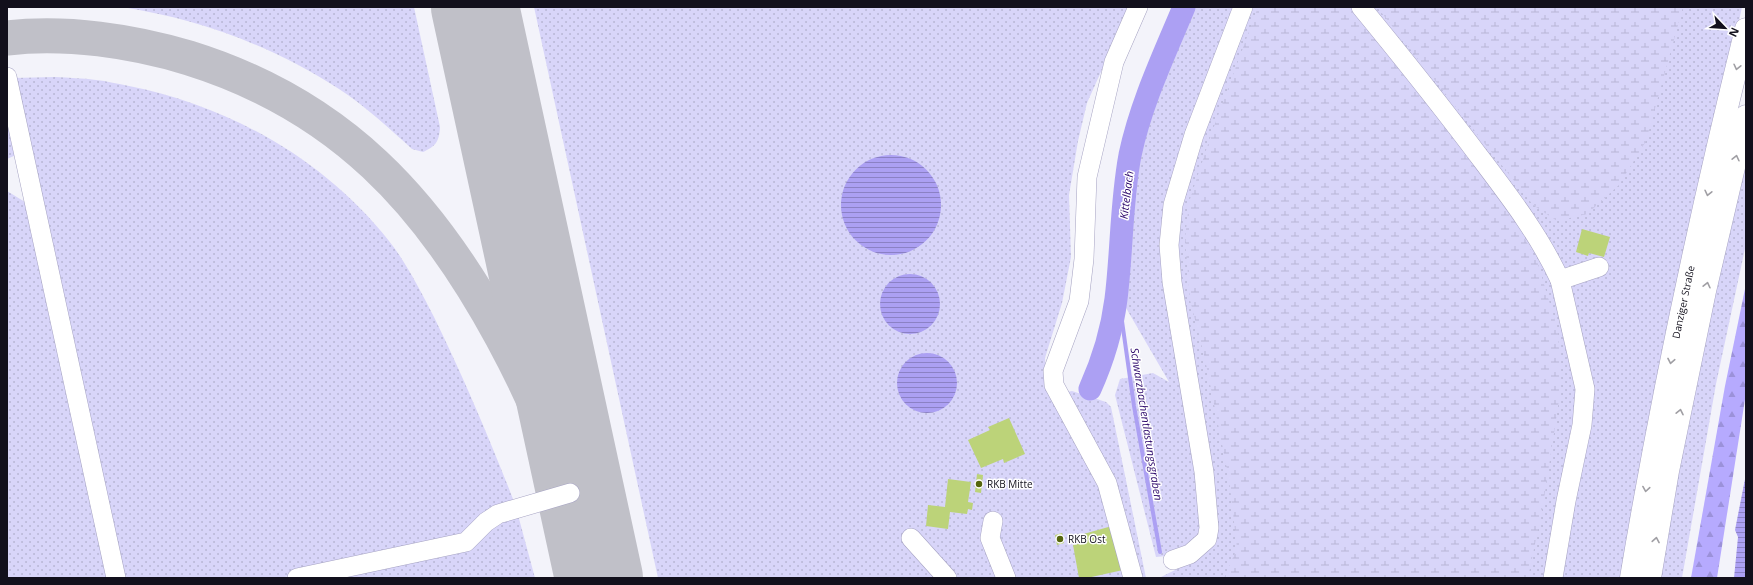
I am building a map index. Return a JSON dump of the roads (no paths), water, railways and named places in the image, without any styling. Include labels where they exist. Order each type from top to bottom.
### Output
[{"type":"highway","name":"Danziger Straße","points":[[1631,578],[1650,468],[1686,288],[1746,29]]},
{"type":"highway","name":"Danziger Straße","points":[[1650,578],[1668,471],[1705,291],[1746,116]]},
{"type":"lane","points":[[1133,578],[1107,483],[1054,385],[1053,371],[1078,300],[1084,259],[1087,177],[1090,161],[1114,62],[1138,7]]},
{"type":"lane","points":[[1174,560],[1190,554],[1207,539],[1209,528],[1204,472],[1172,282],[1169,244],[1173,205],[1194,136],[1243,7]]},
{"type":"lane","points":[[1361,7],[1393,45],[1508,194],[1550,259],[1560,280],[1585,390],[1582,425],[1566,501],[1554,578]]},
{"type":"lane","points":[[7,77],[116,578]]},
{"type":"lane","points":[[1560,280],[1599,267]]},
{"type":"lane","points":[[297,578],[466,542],[486,522],[498,514],[570,493]]},
{"type":"lane","points":[[993,521],[990,538],[1006,578]]},
{"type":"lane","points":[[911,538],[947,578]]},
{"type":"waterway","name":"Kittelbach","points":[[1090,389],[1106,345],[1114,311],[1118,281],[1125,191],[1130,155],[1140,117],[1184,7]]},
{"type":"waterway","name":"Schwarzbachentlastungsgraben","points":[[1116,299],[1121,314],[1134,406],[1160,552]]},
{"type":"place","name":"RKB Mitte","points":[[979,484]]},
{"type":"place","name":"RKB Ost","points":[[1060,539]]}]
